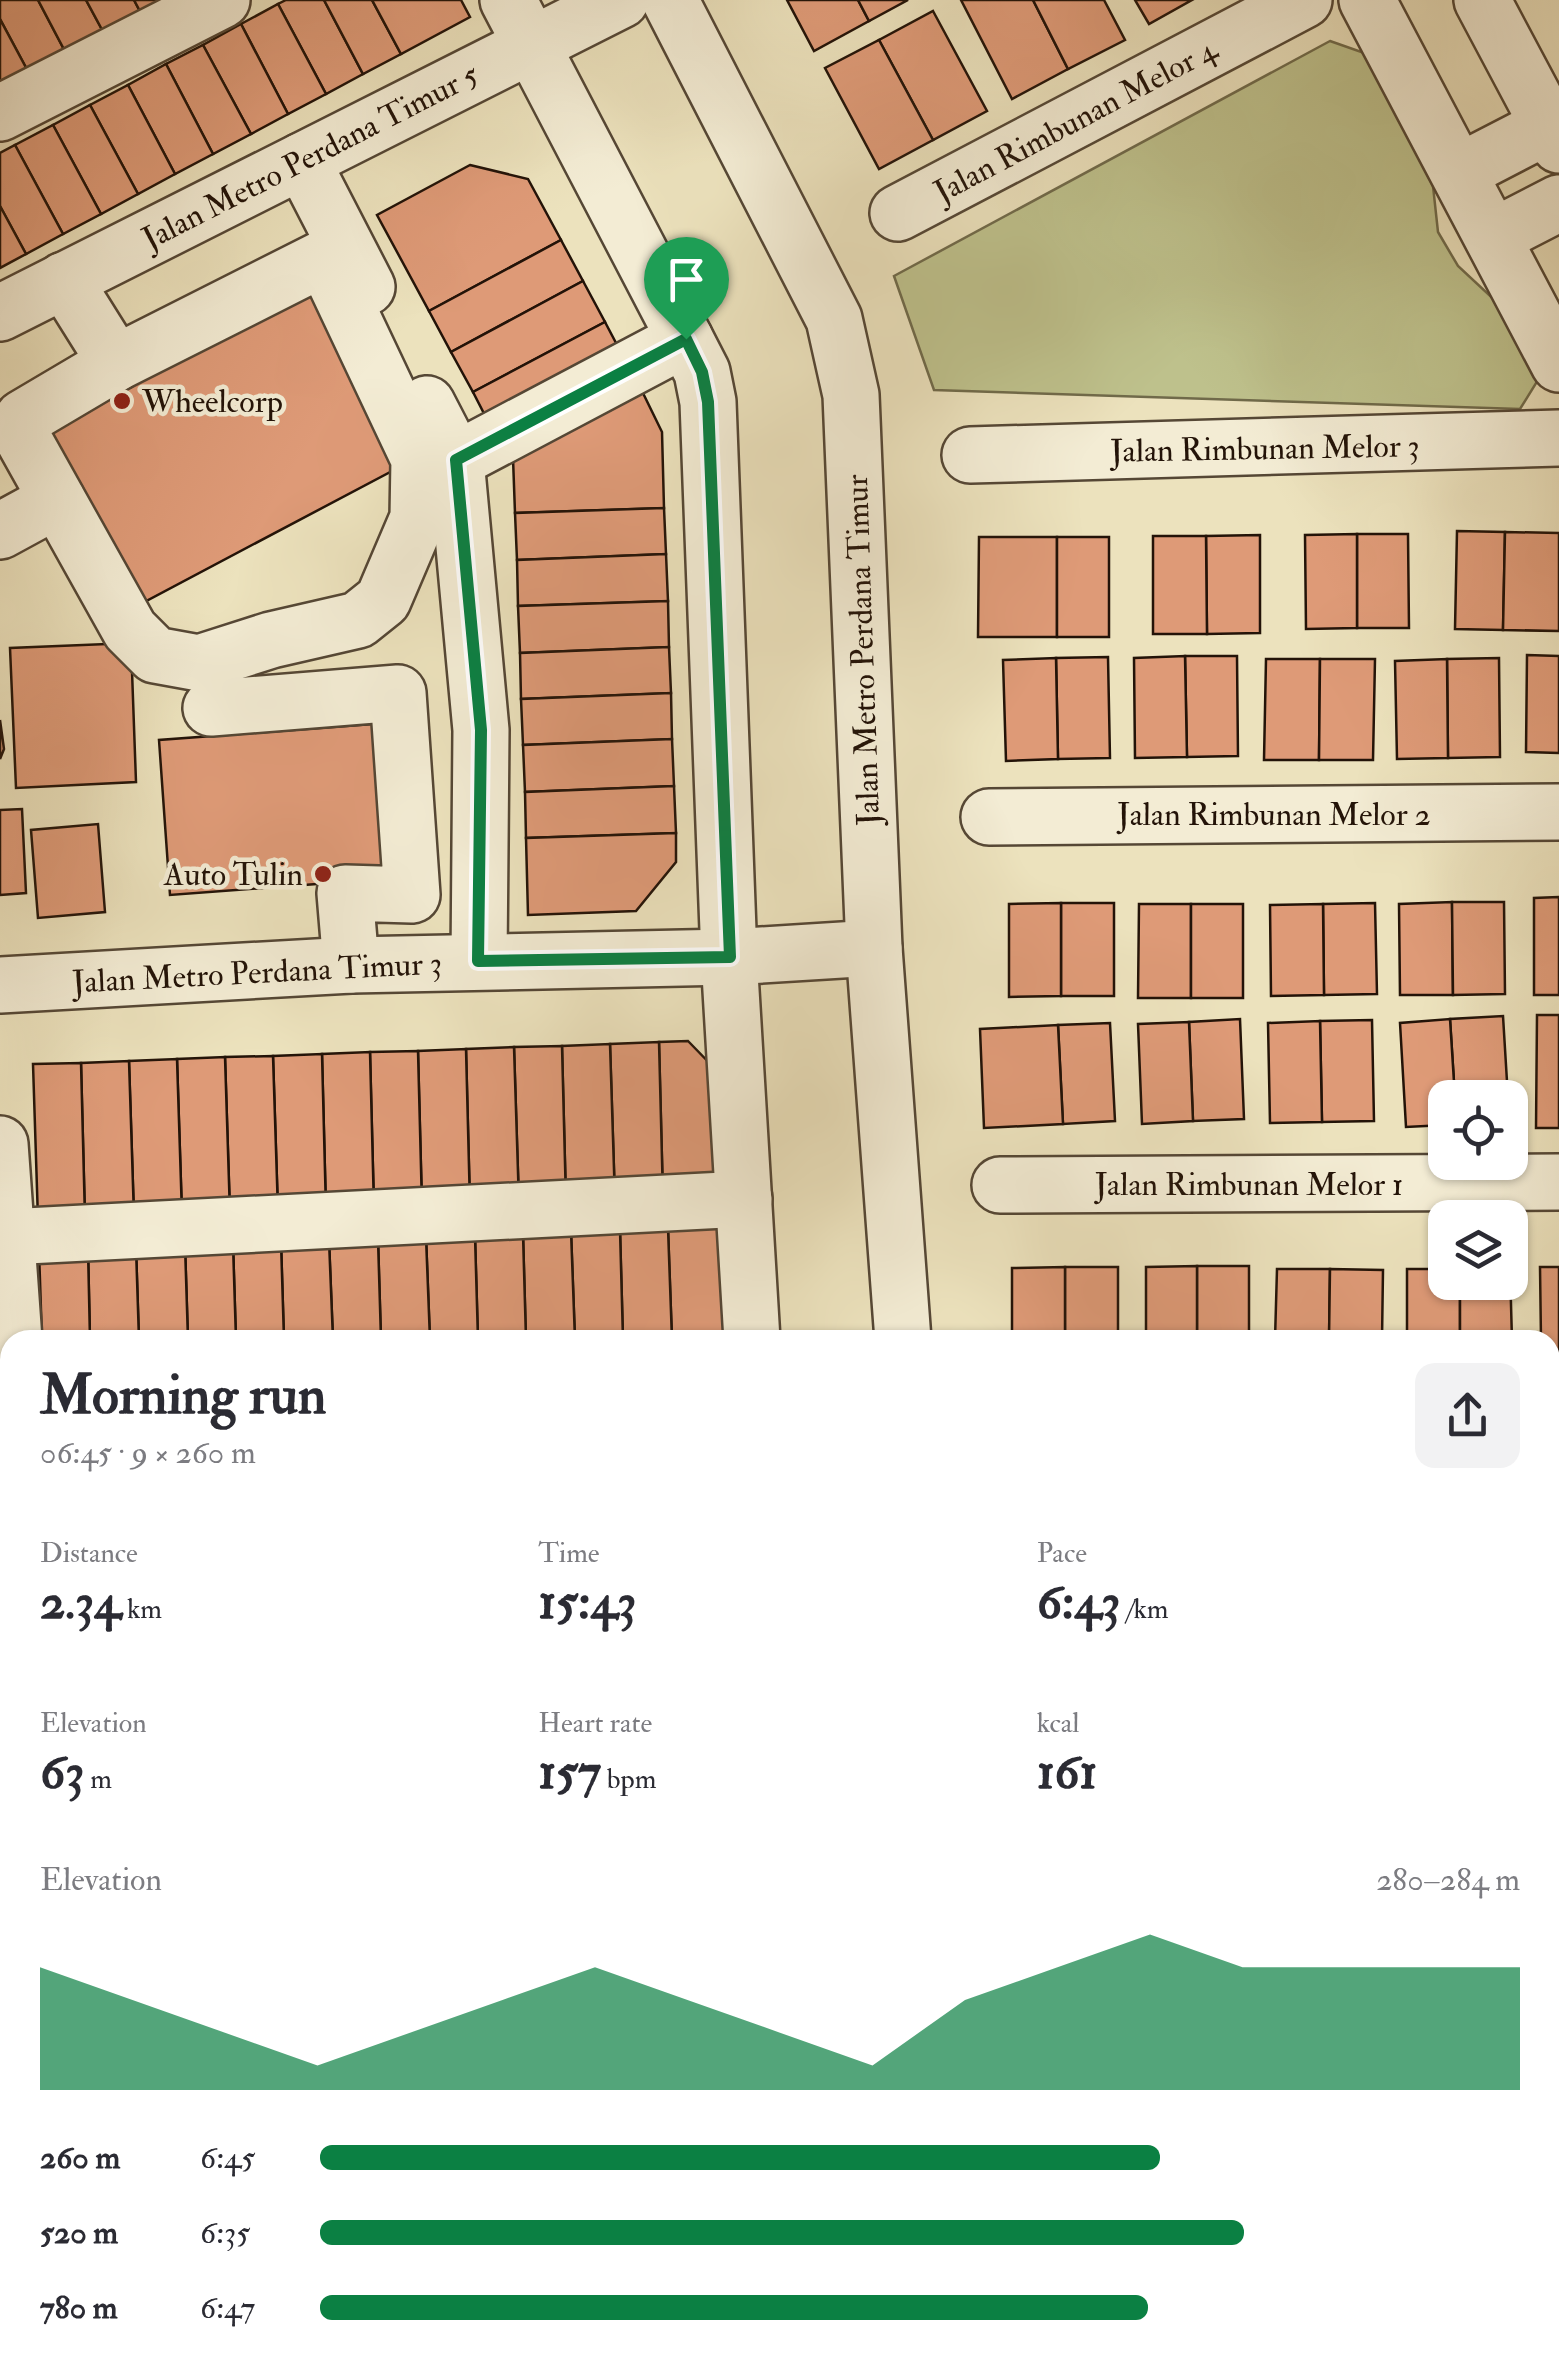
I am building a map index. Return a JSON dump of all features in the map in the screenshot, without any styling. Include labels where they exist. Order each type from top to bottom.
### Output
[{"type":"street","points":[[0,113],[222,0]]},
{"type":"street","name":"Jalan Metro Perdana Timur 5","points":[[0,313],[302,161],[520,22],[621,0]]},
{"type":"street","name":"Jalan Metro Perdana Timur","points":[[670,0],[834,319],[851,395],[874,948],[902,1330]]},
{"type":"street","name":"Jalan Rimbunan Melor 4","points":[[898,213],[1304,0]]},
{"type":"street","points":[[1367,0],[1559,364]]},
{"type":"street","points":[[1459,172],[1553,135],[1482,0]]},
{"type":"street","points":[[520,22],[686,339],[702,372],[708,402],[730,957],[751,1330]]},
{"type":"street","points":[[302,161],[456,460],[481,730],[478,961]]},
{"type":"street","points":[[1502,253],[1559,203]]},
{"type":"street","points":[[1502,253],[1559,242]]},
{"type":"street","points":[[324,258],[418,459],[418,518],[383,600],[358,620],[199,662],[156,654],[130,630],[57,500],[21,435],[23,418],[116,363],[324,258]]},
{"type":"street","points":[[64,280],[116,363]]},
{"type":"street","points":[[456,460],[686,339]]},
{"type":"street","name":"Jalan Rimbunan Melor 3","points":[[970,455],[1552,442],[1559,438]]},
{"type":"street","points":[[0,531],[57,500]]},
{"type":"street","points":[[211,708],[398,693],[412,895],[345,893],[351,965]]},
{"type":"street","name":"Jalan Rimbunan Melor 2","points":[[989,817],[1559,812]]},
{"type":"street","name":"Jalan Metro Perdana Timur 3","points":[[0,984],[351,965],[730,957],[874,948]]},
{"type":"street","points":[[0,1144],[13,1330]]},
{"type":"street","name":"Jalan Rimbunan Melor 1","points":[[1000,1186],[1559,1182]]},
{"type":"street","points":[[6,1237],[744,1199]]},
{"type":"green space","points":[[1330,41],[1370,55],[1433,186],[1438,232],[1458,266],[1501,306],[1538,380],[1520,409],[934,390],[894,276]]},
{"type":"building","points":[[0,0],[38,0],[68,57],[31,77],[0,19]]},
{"type":"building","points":[[38,0],[86,0],[106,37],[68,57]]},
{"type":"building","points":[[86,0],[134,0],[143,17],[106,37]]},
{"type":"building","points":[[134,0],[175,0],[143,17]]},
{"type":"building","points":[[286,0],[324,0],[363,74],[326,94],[278,4]]},
{"type":"building","points":[[324,0],[372,0],[401,54],[363,74]]},
{"type":"building","points":[[372,0],[461,0],[470,17],[401,54]]},
{"type":"building","points":[[787,0],[858,0],[869,21],[814,51]]},
{"type":"building","points":[[858,0],[908,0],[869,21]]},
{"type":"building","points":[[961,0],[1033,0],[1068,69],[1012,99]]},
{"type":"building","points":[[1033,0],[1104,0],[1125,40],[1068,69]]},
{"type":"building","points":[[1135,0],[1192,0],[1149,24]]},
{"type":"building","points":[[278,4],[326,94],[288,114],[241,24]]},
{"type":"building","points":[[933,11],[987,111],[933,140],[879,40]]},
{"type":"building","points":[[0,19],[31,77],[0,93]]},
{"type":"building","points":[[241,24],[288,114],[251,134],[203,45]]},
{"type":"building","points":[[879,40],[933,140],[879,169],[825,68]]},
{"type":"building","points":[[203,45],[251,134],[213,154],[166,64]]},
{"type":"building","points":[[166,64],[213,154],[175,174],[128,85]]},
{"type":"building","points":[[128,85],[175,174],[138,194],[90,105]]},
{"type":"building","points":[[90,105],[138,194],[101,214],[53,125]]},
{"type":"building","points":[[53,125],[101,214],[63,234],[15,145]]},
{"type":"building","points":[[15,145],[63,234],[26,254],[0,206],[0,153]]},
{"type":"building","points":[[470,165],[528,179],[561,240],[429,311],[377,215]]},
{"type":"building","points":[[0,206],[26,254],[0,268]]},
{"type":"building","points":[[561,240],[583,281],[451,352],[429,311]]},
{"type":"building","points":[[316,279],[411,461],[133,608],[37,427]]},
{"type":"building","points":[[583,281],[605,322],[473,392],[451,352]]},
{"type":"building","points":[[605,322],[626,362],[494,433],[473,392]]},
{"type":"building","points":[[641,389],[662,432],[664,508],[515,513],[513,458]]},
{"type":"building","points":[[664,508],[666,554],[517,560],[515,513]]},
{"type":"building","points":[[1457,531],[1505,532],[1503,630],[1455,629]]},
{"type":"building","points":[[1505,532],[1559,533],[1559,631],[1503,630]]},
{"type":"building","points":[[1357,534],[1408,534],[1409,628],[1357,628]]},
{"type":"building","points":[[1357,534],[1357,628],[1306,629],[1305,535]]},
{"type":"building","points":[[1260,535],[1260,633],[1207,634],[1206,536]]},
{"type":"building","points":[[1153,536],[1206,536],[1207,634],[1153,634]]},
{"type":"building","points":[[979,537],[1057,537],[1057,637],[978,637]]},
{"type":"building","points":[[1057,537],[1109,537],[1109,637],[1057,637]]},
{"type":"building","points":[[666,554],[668,601],[518,606],[517,560]]},
{"type":"building","points":[[668,601],[669,647],[520,653],[518,606]]},
{"type":"building","points":[[131,643],[136,782],[16,788],[10,648]]},
{"type":"building","points":[[669,647],[671,693],[521,699],[520,653]]},
{"type":"building","points":[[1527,655],[1559,656],[1559,753],[1526,752]]},
{"type":"building","points":[[1185,656],[1237,656],[1238,756],[1187,757]]},
{"type":"building","points":[[1185,656],[1187,757],[1135,758],[1134,658]]},
{"type":"building","points":[[1108,657],[1110,758],[1058,759],[1056,658]]},
{"type":"building","points":[[1056,658],[1058,759],[1006,761],[1003,660]]},
{"type":"building","points":[[1499,658],[1500,757],[1448,758],[1447,659]]},
{"type":"building","points":[[1266,659],[1320,659],[1319,760],[1264,760]]},
{"type":"building","points":[[1320,659],[1375,659],[1373,760],[1319,760]]},
{"type":"building","points":[[1447,659],[1448,758],[1397,759],[1395,661]]},
{"type":"building","points":[[671,693],[672,739],[523,745],[521,699]]},
{"type":"building","points":[[0,720],[4,749],[0,759]]},
{"type":"building","points":[[386,723],[396,878],[170,895],[159,740]]},
{"type":"building","points":[[672,739],[674,786],[525,792],[523,745]]},
{"type":"building","points":[[674,786],[676,833],[526,838],[525,792]]},
{"type":"building","points":[[22,809],[26,893],[0,895],[0,810]]},
{"type":"building","points":[[98,824],[105,912],[38,918],[31,830]]},
{"type":"building","points":[[676,833],[676,862],[636,911],[528,915],[526,838]]},
{"type":"building","points":[[1559,897],[1559,995],[1534,995],[1534,898]]},
{"type":"building","points":[[1452,902],[1453,995],[1400,995],[1399,904]]},
{"type":"building","points":[[1452,902],[1504,902],[1505,994],[1453,995]]},
{"type":"building","points":[[1061,903],[1114,903],[1114,996],[1061,996]]},
{"type":"building","points":[[1061,903],[1061,996],[1009,997],[1009,904]]},
{"type":"building","points":[[1375,903],[1377,994],[1324,995],[1323,904]]},
{"type":"building","points":[[1139,904],[1191,904],[1191,998],[1138,998]]},
{"type":"building","points":[[1191,904],[1243,904],[1243,998],[1191,998]]},
{"type":"building","points":[[1323,904],[1324,995],[1271,996],[1270,905]]},
{"type":"building","points":[[1537,1015],[1559,1015],[1559,1128],[1536,1128]]},
{"type":"building","points":[[1503,1016],[1507,1080],[1454,1080],[1450,1019]]},
{"type":"building","points":[[1240,1019],[1244,1119],[1193,1121],[1189,1022]]},
{"type":"building","points":[[1450,1019],[1454,1080],[1428,1080],[1428,1126],[1406,1127],[1400,1023]]},
{"type":"building","points":[[1372,1020],[1374,1121],[1322,1122],[1320,1021]]},
{"type":"building","points":[[1320,1021],[1322,1122],[1270,1123],[1268,1023]]},
{"type":"building","points":[[1189,1022],[1193,1121],[1142,1124],[1138,1024]]},
{"type":"building","points":[[1110,1023],[1115,1121],[1063,1124],[1058,1025]]},
{"type":"building","points":[[1058,1025],[1063,1124],[984,1128],[980,1029]]},
{"type":"building","points":[[688,1041],[721,1075],[724,1197],[663,1199],[659,1042]]},
{"type":"building","points":[[659,1042],[663,1199],[615,1201],[610,1044]]},
{"type":"building","points":[[610,1044],[615,1201],[566,1202],[562,1046]]},
{"type":"building","points":[[562,1046],[566,1202],[519,1204],[514,1047]]},
{"type":"building","points":[[514,1047],[519,1204],[470,1206],[466,1049]]},
{"type":"building","points":[[466,1049],[470,1206],[422,1207],[418,1051]]},
{"type":"building","points":[[418,1051],[422,1207],[374,1209],[370,1052]]},
{"type":"building","points":[[370,1052],[374,1209],[326,1211],[322,1054]]},
{"type":"building","points":[[322,1054],[326,1211],[278,1212],[273,1056]]},
{"type":"building","points":[[273,1056],[278,1212],[230,1214],[225,1057]]},
{"type":"building","points":[[225,1057],[230,1214],[182,1215],[177,1059]]},
{"type":"building","points":[[177,1059],[182,1215],[134,1217],[129,1061]]},
{"type":"building","points":[[129,1061],[134,1217],[85,1219],[81,1063]]},
{"type":"building","points":[[81,1063],[85,1219],[38,1220],[33,1064]]},
{"type":"building","points":[[724,1226],[728,1330],[672,1330],[668,1228]]},
{"type":"building","points":[[668,1228],[672,1330],[623,1330],[620,1230]]},
{"type":"building","points":[[620,1230],[623,1330],[575,1330],[571,1231]]},
{"type":"building","points":[[571,1231],[575,1330],[526,1330],[523,1234]]},
{"type":"building","points":[[523,1234],[526,1330],[478,1330],[475,1236]]},
{"type":"building","points":[[475,1236],[478,1330],[430,1330],[426,1237]]},
{"type":"building","points":[[426,1237],[430,1330],[381,1330],[378,1239]]},
{"type":"building","points":[[378,1239],[381,1330],[333,1330],[329,1240]]},
{"type":"building","points":[[329,1240],[333,1330],[284,1330],[281,1242]]},
{"type":"building","points":[[281,1242],[284,1330],[236,1330],[233,1244]]},
{"type":"building","points":[[233,1244],[236,1330],[188,1330],[185,1245]]},
{"type":"building","points":[[185,1245],[188,1330],[139,1330],[136,1248]]},
{"type":"building","points":[[136,1248],[139,1330],[90,1330],[88,1249]]},
{"type":"building","points":[[88,1249],[90,1330],[42,1330],[39,1251]]},
{"type":"building","points":[[1197,1266],[1249,1266],[1249,1330],[1197,1330]]},
{"type":"building","points":[[1197,1266],[1197,1330],[1146,1330],[1146,1267]]},
{"type":"building","points":[[1065,1267],[1118,1267],[1118,1330],[1065,1330]]},
{"type":"building","points":[[1065,1267],[1065,1330],[1012,1330],[1012,1268]]},
{"type":"building","points":[[1540,1267],[1559,1267],[1559,1330],[1541,1330]]},
{"type":"building","points":[[1277,1269],[1330,1269],[1329,1330],[1275,1330]]},
{"type":"building","points":[[1330,1269],[1383,1270],[1382,1330],[1329,1330]]},
{"type":"building","points":[[1407,1269],[1428,1269],[1428,1300],[1460,1300],[1460,1330],[1407,1330]]},
{"type":"building","points":[[1460,1300],[1511,1300],[1512,1330],[1460,1330]]},
{"type":"place","name":"Wheelcorp","points":[[122,401]]},
{"type":"place","name":"Auto Tulin","points":[[323,874]]},
{"type":"route","points":[[686,339],[702,372],[708,402],[730,957],[478,961],[481,730],[456,460],[686,339]]}]
